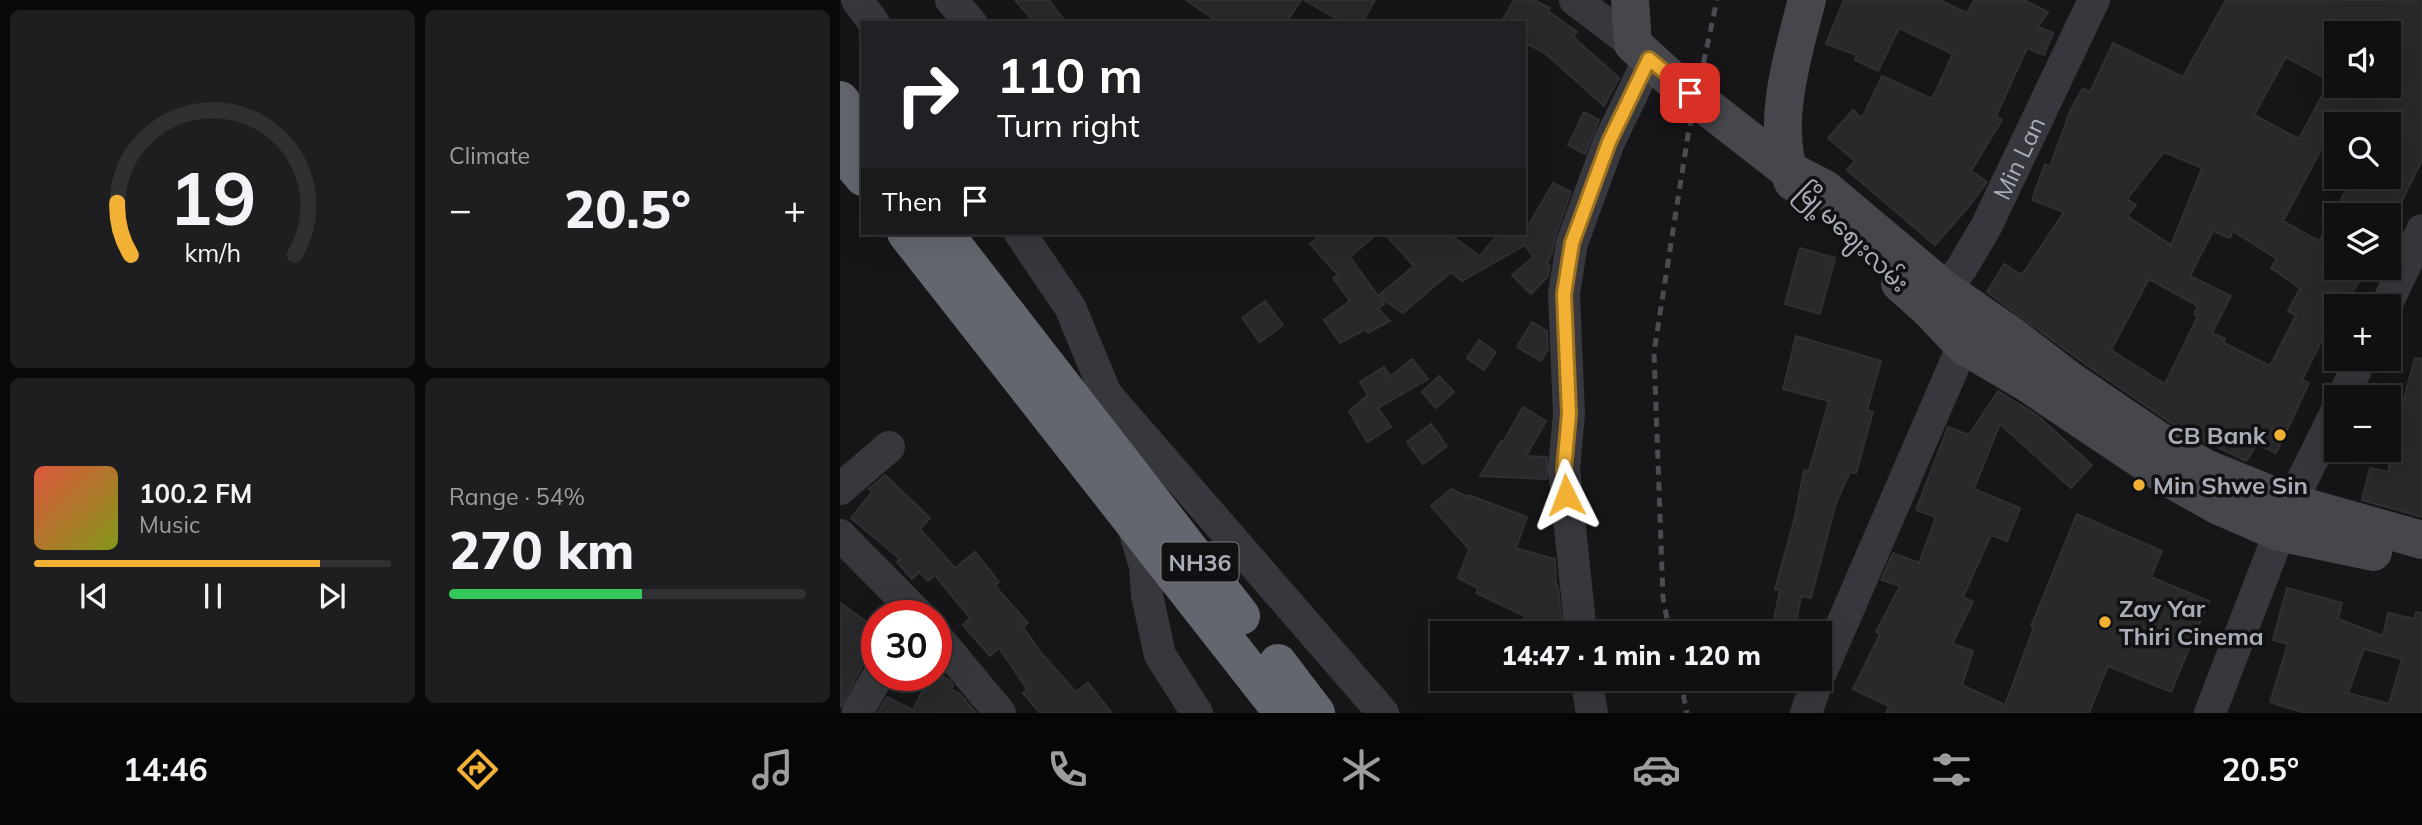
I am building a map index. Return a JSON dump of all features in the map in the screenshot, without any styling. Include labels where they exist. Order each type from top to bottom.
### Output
[{"type":"highway","points":[[840,100],[861,126]]},
{"type":"highway","points":[[840,149],[861,175]]},
{"type":"highway","name":"NH36","points":[[908,235],[1084,411],[1129,515],[1283,713]]},
{"type":"highway","name":"NH36","points":[[946,235],[1316,713]]},
{"type":"main road","points":[[1630,0],[1641,52],[1788,170]]},
{"type":"main road","points":[[1788,170],[1782,121],[1807,0]]},
{"type":"main road","name":"မြို့မဈေးလမ်း","points":[[1788,170],[1798,192],[1937,300],[2026,382],[2169,478],[2217,505],[2422,540]]},
{"type":"main road","name":"မြို့မဈေးလမ်း","points":[[2285,517],[2338,542],[2422,564]]},
{"type":"street","points":[[857,0],[873,21]]},
{"type":"street","points":[[951,0],[969,21]]},
{"type":"street","points":[[1575,0],[1641,52],[1572,243],[1564,294],[1569,414],[1564,469],[1580,621]]},
{"type":"street","name":"Min Lan","points":[[1937,300],[1961,269],[1986,227],[2094,0]]},
{"type":"street","points":[[2392,294],[2422,230]]},
{"type":"street","points":[[1021,235],[1070,307],[1084,411],[1383,713]]},
{"type":"street","points":[[1832,648],[1975,333]]},
{"type":"street","points":[[2210,713],[2285,517],[2324,437]]},
{"type":"street","points":[[840,489],[889,447]]},
{"type":"street","points":[[1129,515],[1145,566],[1147,595],[1160,655],[1197,713]]},
{"type":"street","points":[[840,536],[902,600]]},
{"type":"street","points":[[952,656],[999,713]]},
{"type":"street","points":[[858,711],[869,691]]},
{"type":"street","points":[[1587,691],[1592,713]]},
{"type":"street","points":[[1806,713],[1814,691]]},
{"type":"building","points":[[1015,0],[1049,0],[1065,21],[1033,21]]},
{"type":"building","points":[[1186,0],[1301,0],[1287,21],[1217,21]]},
{"type":"building","points":[[1304,0],[1375,0],[1363,21],[1341,21]]},
{"type":"building","points":[[1514,0],[1534,0],[1550,8],[1548,11],[1577,32],[1573,37],[1619,78],[1604,106],[1546,54],[1526,43],[1526,21],[1502,21]]},
{"type":"building","points":[[1844,0],[1940,0],[1967,13],[1974,0],[2024,0],[2048,12],[2038,27],[2053,33],[2044,55],[2027,48],[1996,116],[2002,120],[1971,171],[1987,182],[1935,245],[1847,170],[1855,161],[1828,138],[1853,110],[1862,118],[1882,76],[1932,99],[1953,54],[1899,28],[1878,71],[1855,60],[1857,55],[1826,44]]},
{"type":"building","points":[[2226,0],[2422,0],[2422,160],[2401,203],[2339,203],[2347,189],[2401,189],[2401,112],[2324,112],[2324,144],[2283,221],[2319,241],[2324,232],[2324,280],[2360,280],[2352,294],[2324,294],[2324,336],[2302,380],[2309,383],[2276,453],[2257,444],[2246,461],[2211,444],[2210,446],[2168,421],[2085,364],[1987,292],[2004,264],[2022,275],[2064,212],[2032,200],[2045,164],[2050,166],[2071,109],[2083,88],[2090,92],[2113,43],[2183,77]],"holes":[[[2164,152],[2202,168],[2171,245],[2127,216],[2136,205],[2127,199]],[[2213,231],[2230,238],[2233,231],[2277,259],[2271,268],[2300,288],[2288,311],[2296,315],[2270,366],[2224,343],[2225,339],[2212,333],[2231,296],[2190,276]],[[2149,279],[2198,306],[2194,314],[2198,316],[2165,384],[2111,350]]]},
{"type":"building","points":[[1584,112],[1599,120],[1585,154],[1568,145]]},
{"type":"building","points":[[1553,183],[1571,192],[1547,263],[1550,266],[1548,276],[1531,294],[1512,275],[1533,257],[1525,245],[1462,281],[1451,272],[1403,313],[1378,296],[1414,266],[1386,235],[1451,235],[1480,256],[1497,235],[1526,235],[1526,230]]},
{"type":"building","points":[[1321,235],[1376,235],[1350,257],[1384,304],[1378,309],[1390,321],[1368,333],[1366,329],[1340,343],[1324,320],[1350,301],[1333,278],[1338,275],[1310,244]]},
{"type":"building","points":[[1800,248],[1835,258],[1820,314],[1785,304]]},
{"type":"building","points":[[1265,301],[1283,325],[1260,342],[1242,318]]},
{"type":"building","points":[[1532,322],[1547,331],[1548,349],[1541,361],[1517,347]]},
{"type":"building","points":[[1796,336],[1881,361],[1867,410],[1873,412],[1856,473],[1850,472],[1836,503],[1811,598],[1801,596],[1796,621],[1774,621],[1780,590],[1775,589],[1795,517],[1804,470],[1809,471],[1829,401],[1783,389]]},
{"type":"building","points":[[1479,340],[1496,352],[1484,370],[1467,358]]},
{"type":"building","points":[[2415,358],[2422,359],[2422,517],[2362,500],[2370,468],[2389,472],[2389,462],[2401,462],[2403,402]]},
{"type":"building","points":[[1412,359],[1428,379],[1378,408],[1391,427],[1367,442],[1349,411],[1368,395],[1360,382],[1384,367],[1390,377]]},
{"type":"building","points":[[1439,376],[1454,392],[1436,408],[1422,392]]},
{"type":"building","points":[[1998,391],[2038,416],[2092,465],[2071,488],[2000,424],[1974,489],[2020,508],[2007,541],[1991,535],[1963,597],[1973,602],[1952,644],[1973,651],[1962,685],[2005,705],[2034,627],[2031,626],[2077,514],[2162,551],[2151,577],[2209,601],[2171,692],[2108,666],[2089,713],[1886,713],[1889,706],[1853,689],[1880,634],[1876,632],[1900,586],[1881,580],[1893,553],[1919,563],[1936,517],[1916,510],[1948,427],[1969,435]]},
{"type":"building","points":[[1523,407],[1546,421],[1526,456],[1547,457],[1547,479],[1480,476],[1501,441],[1503,442]]},
{"type":"building","points":[[1431,424],[1447,446],[1423,464],[1407,442]]},
{"type":"building","points":[[885,475],[930,518],[920,529],[955,568],[975,552],[999,582],[995,586],[1028,623],[1023,627],[1042,654],[1076,692],[1088,683],[1112,713],[1040,713],[1023,693],[1027,689],[999,648],[990,656],[963,625],[970,618],[935,575],[928,581],[919,572],[912,579],[897,562],[900,559],[851,518],[872,492],[869,489]]},
{"type":"building","points":[[1451,489],[1527,517],[1516,548],[1555,559],[1562,621],[1524,621],[1525,616],[1476,593],[1478,588],[1458,578],[1469,549],[1431,506]]},
{"type":"building","points":[[2287,588],[2342,603],[2338,619],[2383,636],[2388,613],[2414,619],[2416,612],[2422,613],[2422,713],[2305,713],[2270,702],[2288,644],[2273,640]],"holes":[[[2364,649],[2402,659],[2389,704],[2348,693]]]},
{"type":"building","points":[[840,603],[861,618],[861,668],[841,707]]},
{"type":"building","points":[[952,690],[960,694],[976,713],[878,713],[887,697],[913,710],[922,691]]},
{"type":"railway","points":[[1667,621],[1663,598],[1654,352],[1688,135],[1717,0]]},
{"type":"railway","points":[[1682,691],[1687,713]]},
{"type":"place","name":"CB Bank","points":[[2280,435]]},
{"type":"place","name":"Min Shwe Sin","points":[[2139,485]]},
{"type":"place","name":"Zay Yar Thiri Cinema","points":[[2105,622]]},
{"type":"route","points":[[1566,495],[1564,469],[1569,414],[1564,294],[1572,243],[1609,142],[1649,59],[1690,93]]}]
